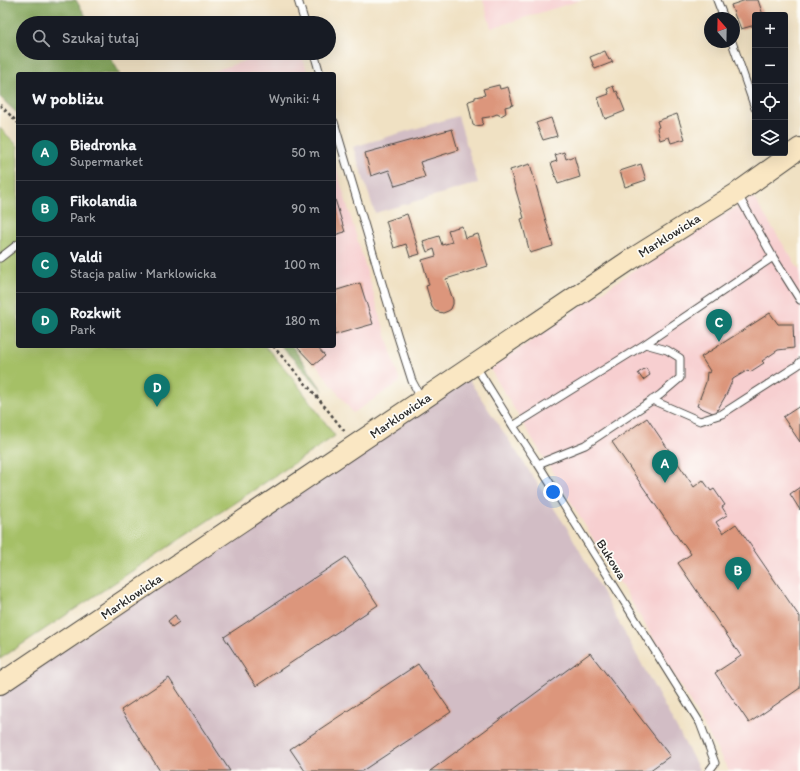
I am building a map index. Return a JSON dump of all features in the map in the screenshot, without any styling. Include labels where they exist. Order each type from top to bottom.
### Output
[{"type":"main road","name":"Marklowicka","points":[[0,684],[630,260],[737,193],[777,161],[800,148]]},
{"type":"lane","points":[[298,0],[303,16]]},
{"type":"lane","points":[[717,0],[722,12]]},
{"type":"lane","points":[[734,48],[752,99]]},
{"type":"lane","points":[[316,60],[319,72]]},
{"type":"lane","points":[[336,129],[399,341],[412,381],[422,400]]},
{"type":"lane","points":[[737,193],[800,300]]},
{"type":"lane","points":[[0,258],[16,246]]},
{"type":"lane","points":[[513,426],[645,344],[774,257]]},
{"type":"lane","points":[[538,464],[585,445],[660,395],[680,378],[680,358],[667,350],[645,344]]},
{"type":"lane","points":[[652,400],[700,421],[722,414],[798,365],[800,362]]},
{"type":"lane","name":"Bukowa","points":[[475,365],[700,723],[715,763],[709,771]]},
{"type":"path","points":[[0,105],[16,121]]},
{"type":"path","points":[[275,348],[356,445]]},
{"type":"shaded area","points":[[483,0],[581,0],[491,28]]},
{"type":"shaded area","points":[[247,60],[303,60],[307,72],[210,72]]},
{"type":"shaded area","points":[[458,116],[478,183],[375,213],[353,147]]},
{"type":"shaded area","points":[[336,168],[400,382],[353,413],[304,348],[336,348]]},
{"type":"shaded area","points":[[753,197],[800,271],[800,771],[729,771],[652,636],[490,369],[634,270]]},
{"type":"shaded area","points":[[467,377],[569,531],[700,771],[0,771],[0,693]]},
{"type":"green space","points":[[0,0],[76,0],[86,16],[16,16],[16,60],[112,60],[119,72],[16,72],[16,112],[0,97]]},
{"type":"green space","points":[[0,128],[16,144],[16,348],[267,348],[292,377],[335,436],[0,659]]},
{"type":"green space","points":[[283,348],[293,348],[323,391]]},
{"type":"building","points":[[746,0],[758,0],[762,12],[752,12],[752,26],[741,29],[740,12],[734,12],[731,5]]},
{"type":"building","points":[[605,51],[609,60],[611,59],[613,62],[595,69],[590,57]]},
{"type":"building","points":[[499,85],[500,89],[508,87],[513,105],[505,107],[506,113],[501,116],[497,114],[482,118],[482,125],[473,125],[468,102],[475,99],[475,97],[485,95],[483,89]]},
{"type":"building","points":[[613,86],[615,92],[617,91],[625,111],[605,119],[598,98],[609,94],[607,89]]},
{"type":"building","points":[[677,114],[685,139],[671,143],[669,137],[660,140],[657,121]]},
{"type":"building","points":[[551,118],[557,136],[543,140],[536,123]]},
{"type":"building","points":[[452,129],[458,150],[420,162],[425,177],[395,186],[389,170],[371,176],[365,153]]},
{"type":"building","points":[[564,152],[566,159],[574,156],[580,177],[558,184],[551,163],[557,161],[555,155]]},
{"type":"building","points":[[530,164],[553,246],[530,253],[521,219],[524,218],[510,170]]},
{"type":"building","points":[[641,164],[646,180],[625,187],[620,171]]},
{"type":"building","points":[[336,203],[345,232],[336,234]]},
{"type":"building","points":[[407,214],[420,254],[410,257],[406,244],[394,248],[386,221]]},
{"type":"building","points":[[462,226],[465,238],[478,234],[488,266],[446,279],[453,304],[451,309],[443,313],[435,311],[432,307],[426,286],[429,285],[422,260],[436,256],[434,249],[427,252],[423,241],[439,236],[442,245],[452,242],[448,230]]},
{"type":"building","points":[[360,283],[373,324],[336,334],[336,290]]},
{"type":"building","points":[[770,313],[778,324],[793,324],[794,348],[778,350],[762,361],[764,363],[750,372],[748,370],[733,379],[715,414],[697,406],[706,382],[707,372],[709,373],[710,371],[701,357]]},
{"type":"building","points":[[298,348],[318,348],[325,356],[314,365]]},
{"type":"building","points":[[646,368],[650,375],[643,380],[638,373]]},
{"type":"building","points":[[800,406],[800,442],[783,417]]},
{"type":"building","points":[[647,418],[694,487],[703,480],[711,491],[714,489],[725,505],[722,507],[727,515],[716,522],[723,533],[736,524],[800,616],[800,688],[749,723],[715,673],[741,656],[678,563],[691,554],[684,544],[683,545],[612,442]]},
{"type":"building","points":[[800,487],[800,510],[790,494]]},
{"type":"building","points":[[346,557],[378,605],[256,686],[224,637]]},
{"type":"building","points":[[175,615],[179,622],[172,627],[168,621]]},
{"type":"building","points":[[590,653],[670,756],[649,771],[430,771]]},
{"type":"building","points":[[418,664],[451,712],[362,771],[305,771],[290,749]]},
{"type":"building","points":[[169,678],[230,771],[160,771],[121,710]]},
{"type":"place","name":"Valdi","points":[[719,342]]},
{"type":"place","name":"Rozkwit","points":[[157,407]]},
{"type":"place","name":"Biedronka","points":[[665,483]]},
{"type":"place","name":"Fikolandia","points":[[738,590]]}]
